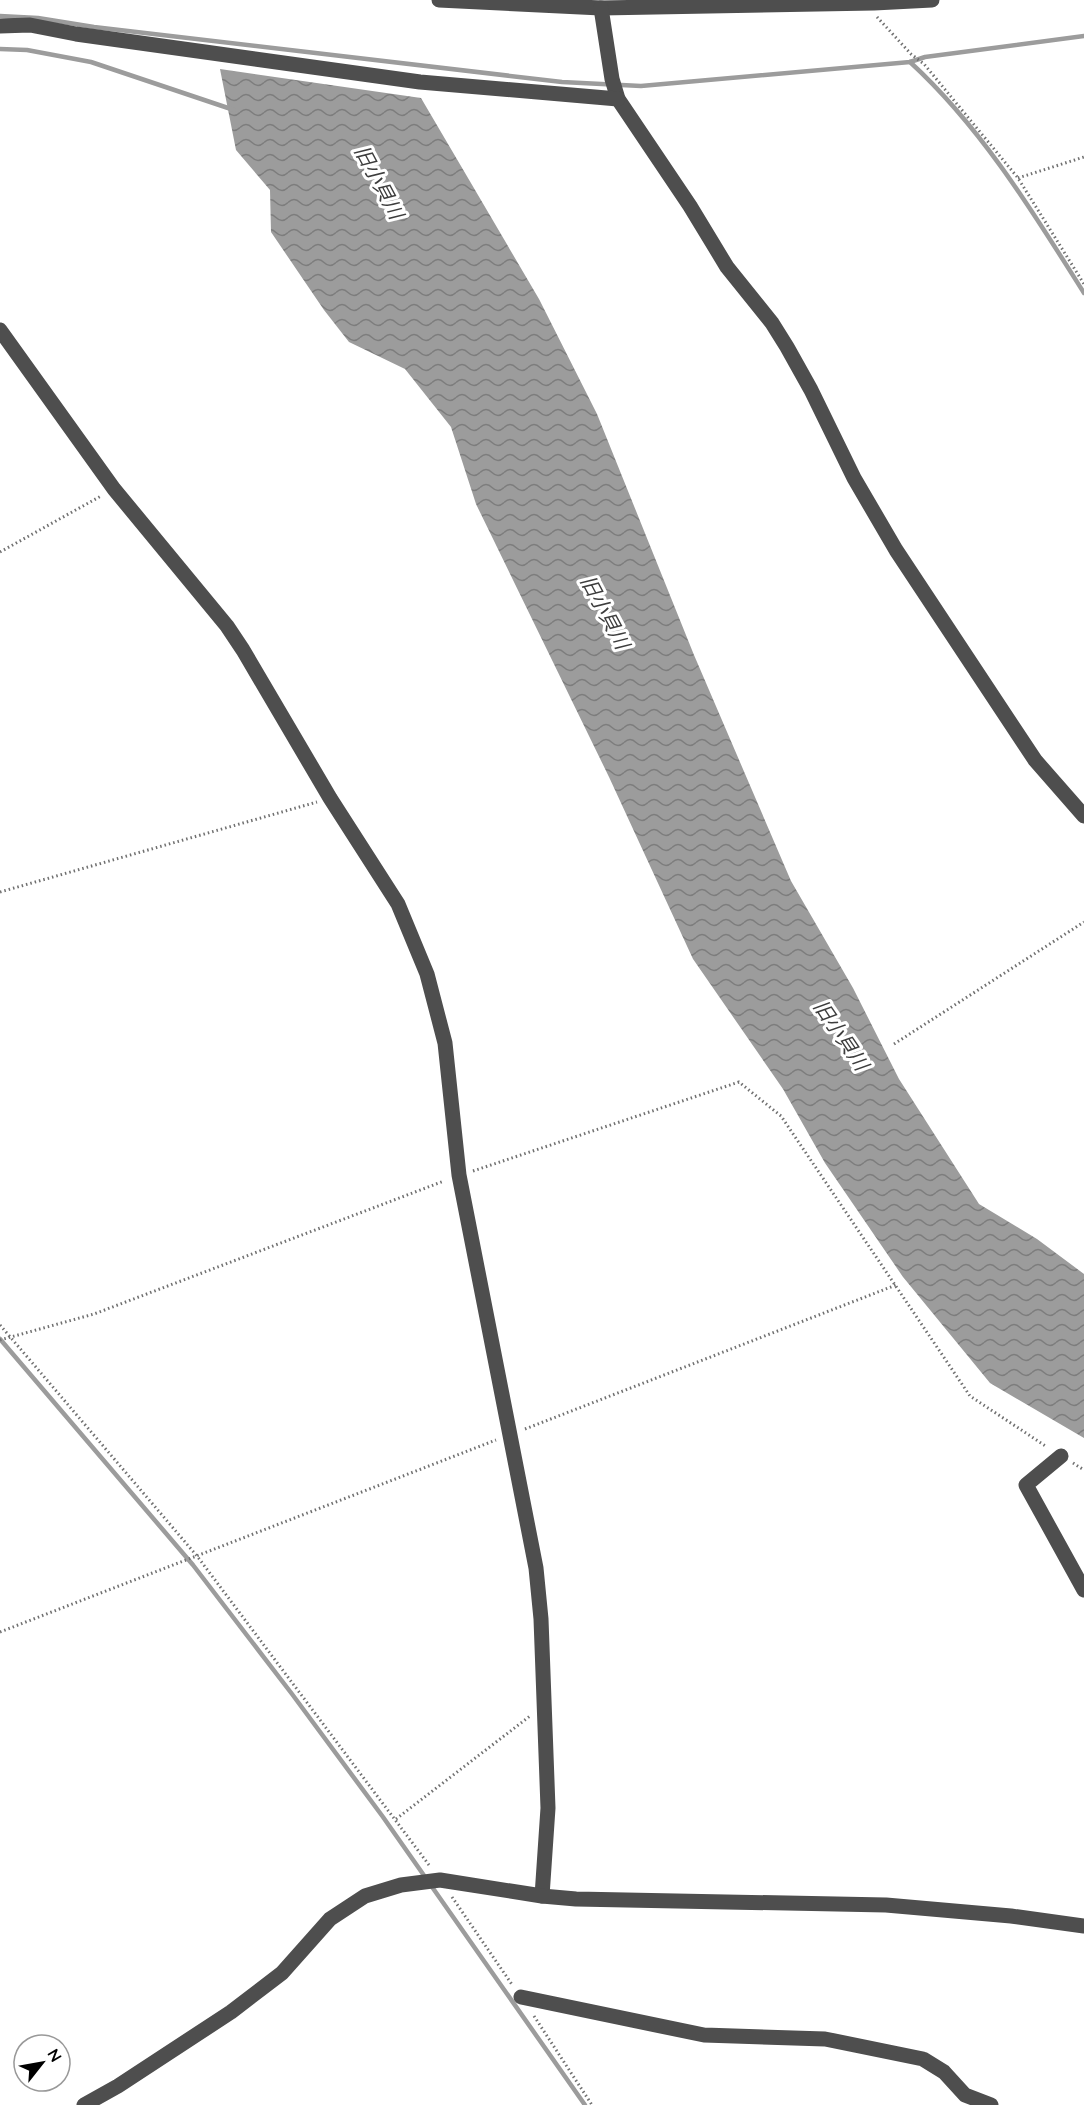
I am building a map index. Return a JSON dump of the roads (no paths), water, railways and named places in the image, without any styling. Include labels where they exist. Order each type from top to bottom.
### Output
[{"type":"street","points":[[439,0],[601,8],[932,0]]},
{"type":"street","points":[[601,8],[612,79],[618,99],[690,206],[727,267],[772,323],[787,347],[854,478],[896,550],[1035,760],[1084,816]]},
{"type":"street","points":[[0,26],[30,26],[420,82],[618,99]]},
{"type":"street","points":[[0,330],[114,489],[227,626],[243,650],[330,798],[398,904],[427,974],[444,1043],[459,1175],[536,1568],[541,1619],[548,1808],[543,1896]]},
{"type":"street","points":[[1061,1456],[1026,1485],[1084,1590]]},
{"type":"street","points":[[84,2105],[118,2086],[231,2012],[274,1980],[330,1918],[365,1896],[401,1885],[440,1880],[543,1896],[587,1899],[886,1905],[1011,1916],[1084,1926]]},
{"type":"street","points":[[521,1997],[704,2035],[825,2039],[923,2059],[944,2072],[965,2095],[991,2105]]},
{"type":"water","points":[[220,69],[421,98],[539,299],[597,414],[694,655],[791,881],[853,988],[899,1079],[979,1204],[1037,1239],[1084,1274],[1084,1438],[990,1383],[903,1277],[825,1163],[783,1089],[693,959],[609,777],[476,504],[451,427],[405,369],[349,342],[324,310],[271,232],[270,190],[236,150]]},
{"type":"waterway","points":[[0,16],[38,18],[94,27],[562,82],[641,86],[910,62],[925,57],[1084,36]]},
{"type":"waterway","name":"旧小貝川","points":[[0,49],[27,50],[91,62],[234,110]]},
{"type":"waterway","points":[[910,62],[936,87],[983,142],[1025,201],[1084,293]]},
{"type":"waterway","points":[[0,1339],[193,1565],[292,1694],[383,1817],[585,2105]]}]
